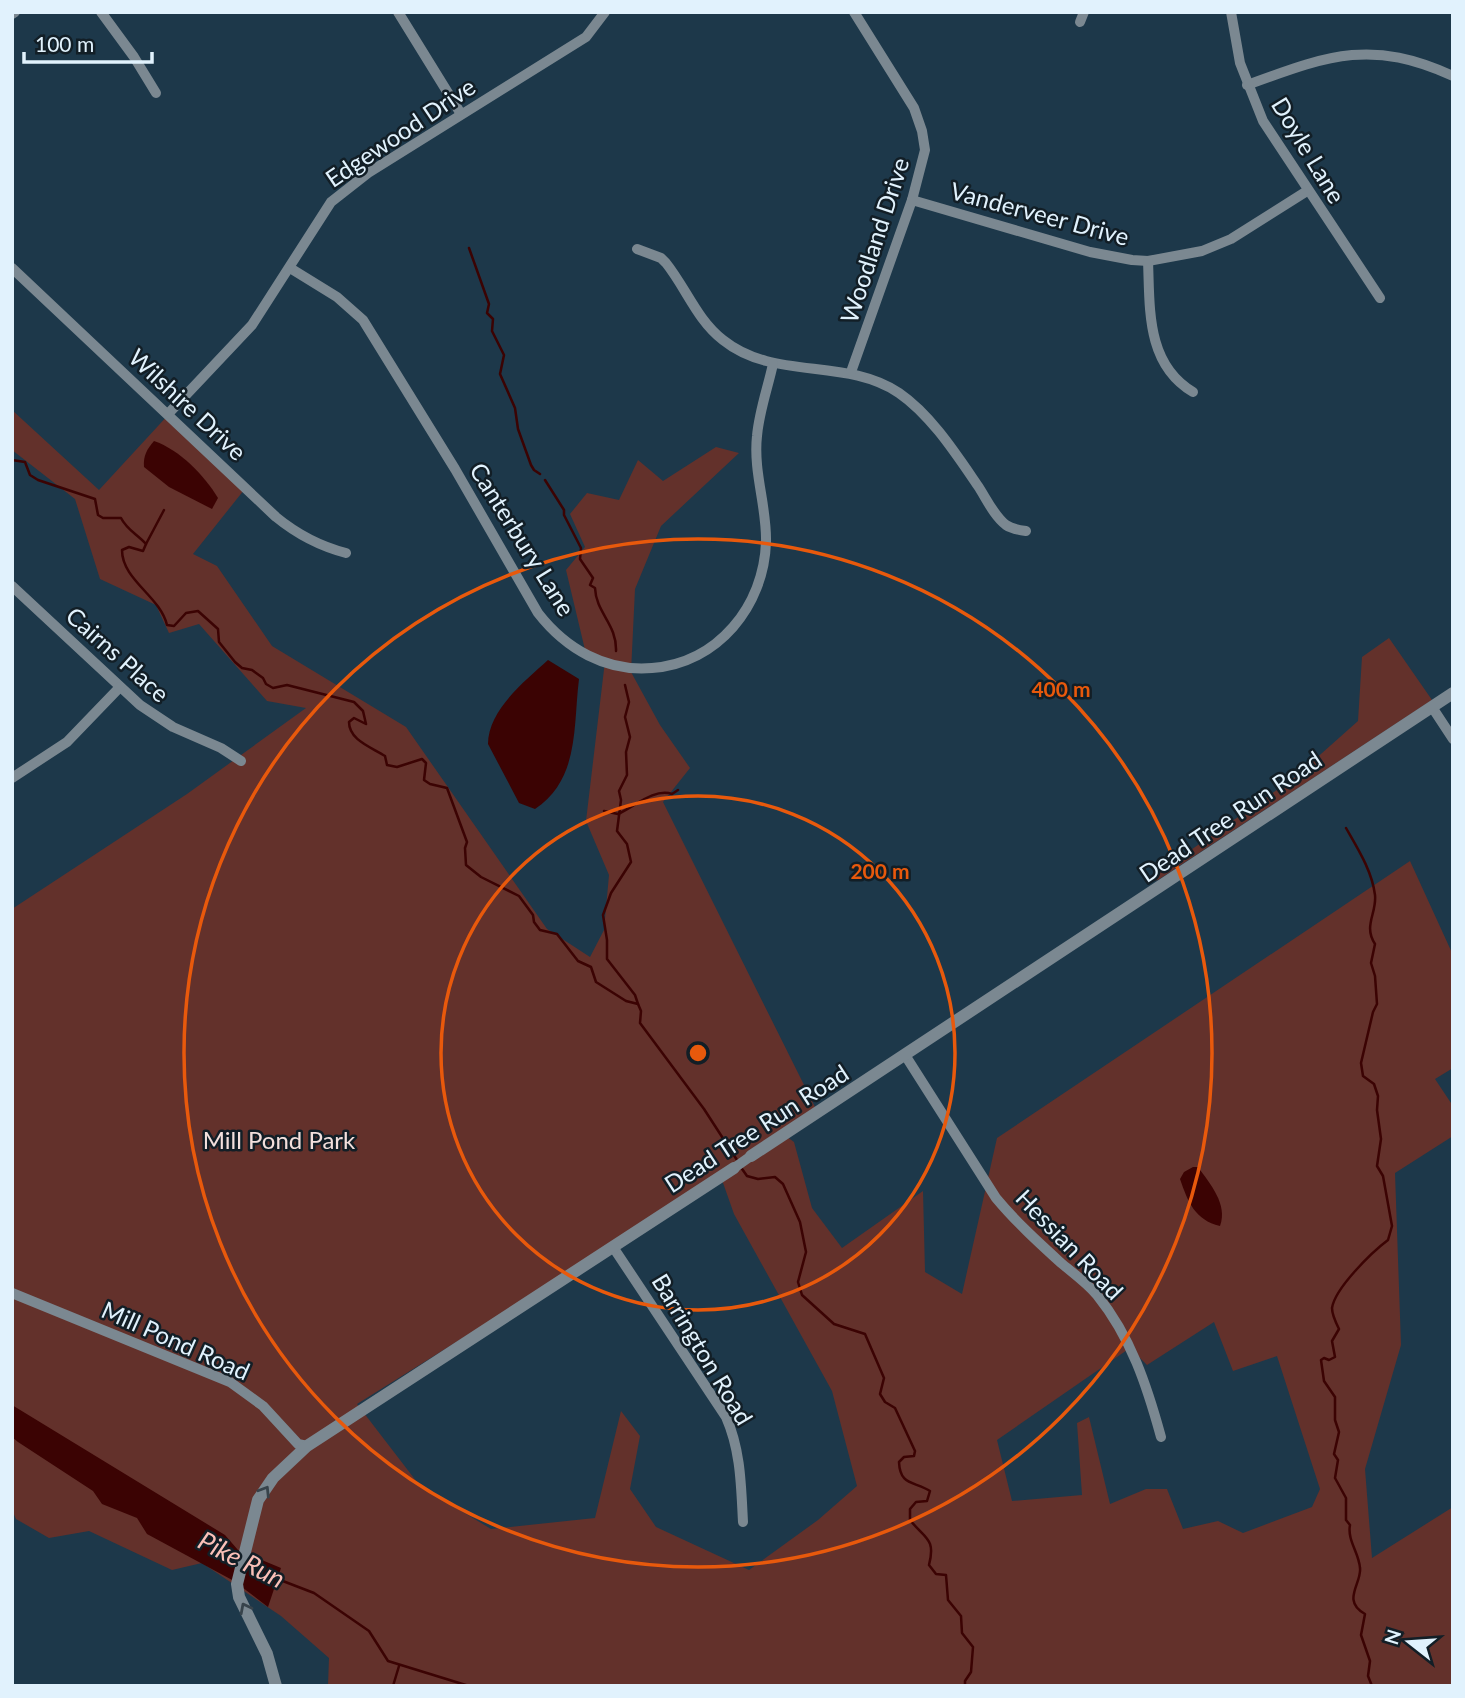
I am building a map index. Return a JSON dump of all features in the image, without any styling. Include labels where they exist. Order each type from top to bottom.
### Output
[{"type":"street","points":[[101,12],[156,93]]},
{"type":"street","points":[[398,12],[461,114]]},
{"type":"street","name":"Edgewood Drive","points":[[168,414],[252,325],[338,194],[586,37],[606,12]]},
{"type":"street","name":"Woodland Drive","points":[[851,372],[912,200],[925,150],[914,108],[854,12]]},
{"type":"street","name":"Doyle Lane","points":[[1231,12],[1240,63],[1263,121],[1380,298]]},
{"type":"street","points":[[1247,85],[1332,56],[1368,53],[1405,57],[1426,63],[1453,76]]},
{"type":"street","name":"Vanderveer Drive","points":[[912,200],[1090,252],[1148,261],[1202,251],[1240,234],[1307,191]]},
{"type":"street","points":[[636,249],[661,258],[704,321],[723,341],[748,355],[773,364],[851,372],[874,380],[911,402],[959,458],[1000,519],[1012,528],[1026,531]]},
{"type":"street","points":[[1148,261],[1151,324],[1155,344],[1172,374],[1194,392]]},
{"type":"street","name":"Wilshire Drive","points":[[12,268],[295,533],[326,548],[346,553]]},
{"type":"street","name":"Canterbury Lane","points":[[290,268],[337,297],[363,320],[550,629],[585,655],[628,668],[659,668],[702,654],[725,637],[751,603],[766,541],[757,461],[757,436],[773,364]]},
{"type":"street","name":"Cairns Place","points":[[12,586],[120,687],[161,720],[221,748],[242,761]]},
{"type":"street","points":[[12,778],[67,742],[120,687]]},
{"type":"street","name":"Dead Tree Run Road","points":[[276,1686],[237,1584],[255,1509],[262,1493],[278,1473],[307,1446],[1453,694]]},
{"type":"street","points":[[1432,707],[1453,739]]},
{"type":"street","name":"Hessian Road","points":[[905,1055],[996,1198],[1011,1216],[1096,1294],[1107,1310],[1128,1342],[1147,1386],[1161,1437]]},
{"type":"street","name":"Barrington Road","points":[[613,1247],[726,1417],[735,1437],[739,1456],[743,1522]]},
{"type":"street","name":"Mill Pond Road","points":[[12,1293],[230,1382],[263,1406],[298,1444],[307,1446]]},
{"type":"green space","name":"Mill Pond Park","points":[[12,410],[99,490],[170,413],[248,485],[193,554],[217,566],[272,646],[406,727],[547,929],[590,957],[604,930],[609,875],[586,821],[605,661],[586,654],[566,570],[585,547],[570,514],[587,493],[619,500],[638,460],[663,481],[716,447],[739,453],[661,526],[635,589],[631,672],[660,725],[690,768],[663,802],[817,1111],[783,1134],[794,1142],[812,1208],[842,1248],[923,1191],[925,1272],[962,1294],[997,1138],[1410,861],[1453,955],[1453,1068],[1435,1079],[1453,1106],[1453,1136],[1395,1173],[1401,1345],[1365,1469],[1372,1558],[1453,1507],[1453,1686],[328,1686],[329,1658],[281,1616],[202,1563],[172,1570],[89,1531],[49,1538],[16,1519],[12,1510],[12,909],[187,794],[306,708],[267,701],[199,624],[169,633],[156,605],[100,579],[75,499],[12,450]],"holes":[[[722,1180],[734,1214],[832,1391],[857,1486],[818,1520],[749,1570],[656,1527],[630,1489],[640,1436],[621,1411],[595,1518],[491,1529],[420,1486],[357,1404],[658,1216]],[[1214,1322],[1233,1371],[1277,1356],[1320,1489],[1312,1507],[1243,1533],[1218,1521],[1183,1529],[1167,1489],[1146,1489],[1110,1504],[1089,1417],[1077,1423],[1082,1495],[1012,1501],[997,1440],[1130,1348],[1147,1365]]]},
{"type":"green space","points":[[1389,638],[1432,700],[1158,880],[1145,882],[1294,778],[1358,721],[1362,657]]},
{"type":"water","points":[[154,441],[173,450],[206,481],[218,498],[212,509],[169,487],[144,467],[146,453]]},
{"type":"water","points":[[548,660],[579,679],[576,715],[567,767],[550,797],[535,809],[519,803],[488,744],[494,719],[501,708]]},
{"type":"water","points":[[1198,1167],[1220,1202],[1220,1226],[1198,1215],[1186,1195],[1180,1179],[1184,1172]]},
{"type":"water","points":[[12,1405],[225,1535],[238,1550],[281,1568],[268,1607],[234,1581],[147,1534],[137,1518],[102,1504],[93,1491],[18,1442],[12,1437]]},
{"type":"waterway","points":[[469,248],[489,304],[487,313],[493,319],[492,331],[504,355],[500,374],[515,408],[518,429],[531,465],[540,474]]},
{"type":"waterway","points":[[12,460],[25,462],[30,475],[38,480],[95,499],[98,515],[103,518],[121,518],[146,544],[143,551],[129,547],[122,550],[124,561],[134,579],[157,605],[167,625],[174,626],[186,613],[198,611],[218,629],[219,642],[235,662],[242,668],[252,670],[263,678],[266,684],[273,688],[287,685],[354,702],[363,711],[366,724],[354,718],[349,722],[353,734],[385,756],[387,765],[397,767],[422,759],[426,763],[424,780],[447,788],[467,842],[466,865],[481,877],[519,896],[540,930],[557,934],[578,961],[591,967],[596,982],[626,1001],[638,1004],[641,1011],[640,1023],[704,1109],[737,1160]]},
{"type":"waterway","points":[[545,480],[564,510],[581,548],[580,559],[593,578],[590,585],[595,588],[599,605],[613,633],[616,651]]},
{"type":"waterway","points":[[146,544],[164,510]]},
{"type":"waterway","points":[[625,685],[629,702],[625,717],[630,737],[626,752],[627,775],[619,791],[621,800],[617,831],[627,844],[631,862],[611,893],[603,915],[607,959],[635,995],[638,1004]]},
{"type":"waterway","points":[[604,811],[618,814],[651,796],[672,794],[678,790]]},
{"type":"waterway","points":[[1346,828],[1368,869],[1375,895],[1370,931],[1375,944],[1371,963],[1377,1004],[1361,1063],[1363,1076],[1374,1084],[1378,1096],[1381,1139],[1377,1166],[1383,1176],[1392,1226],[1388,1240],[1355,1271],[1335,1300],[1332,1311],[1339,1329],[1332,1341],[1335,1357],[1321,1360],[1324,1381],[1335,1397],[1335,1420],[1339,1432],[1334,1454],[1338,1460],[1335,1478],[1346,1498],[1346,1520],[1350,1525],[1350,1536],[1359,1562],[1360,1574],[1353,1598],[1358,1609],[1365,1614],[1361,1635],[1370,1661],[1368,1676],[1372,1686]]},
{"type":"waterway","points":[[740,1166],[747,1176],[758,1179],[775,1177],[783,1184],[800,1222],[806,1252],[798,1282],[802,1295],[834,1324],[865,1334],[884,1378],[880,1394],[885,1402],[895,1408],[915,1451],[914,1456],[904,1457],[899,1462],[902,1475],[909,1482],[930,1491],[927,1501],[916,1502],[910,1509],[910,1520],[930,1544],[929,1565],[936,1574],[946,1575],[948,1600],[961,1616],[962,1633],[973,1647],[971,1672],[965,1686]]},
{"type":"waterway","name":"Pike Run","points":[[275,1578],[314,1593],[369,1631],[388,1661],[469,1686]]},
{"type":"waterway","points":[[393,1686],[399,1666]]}]
